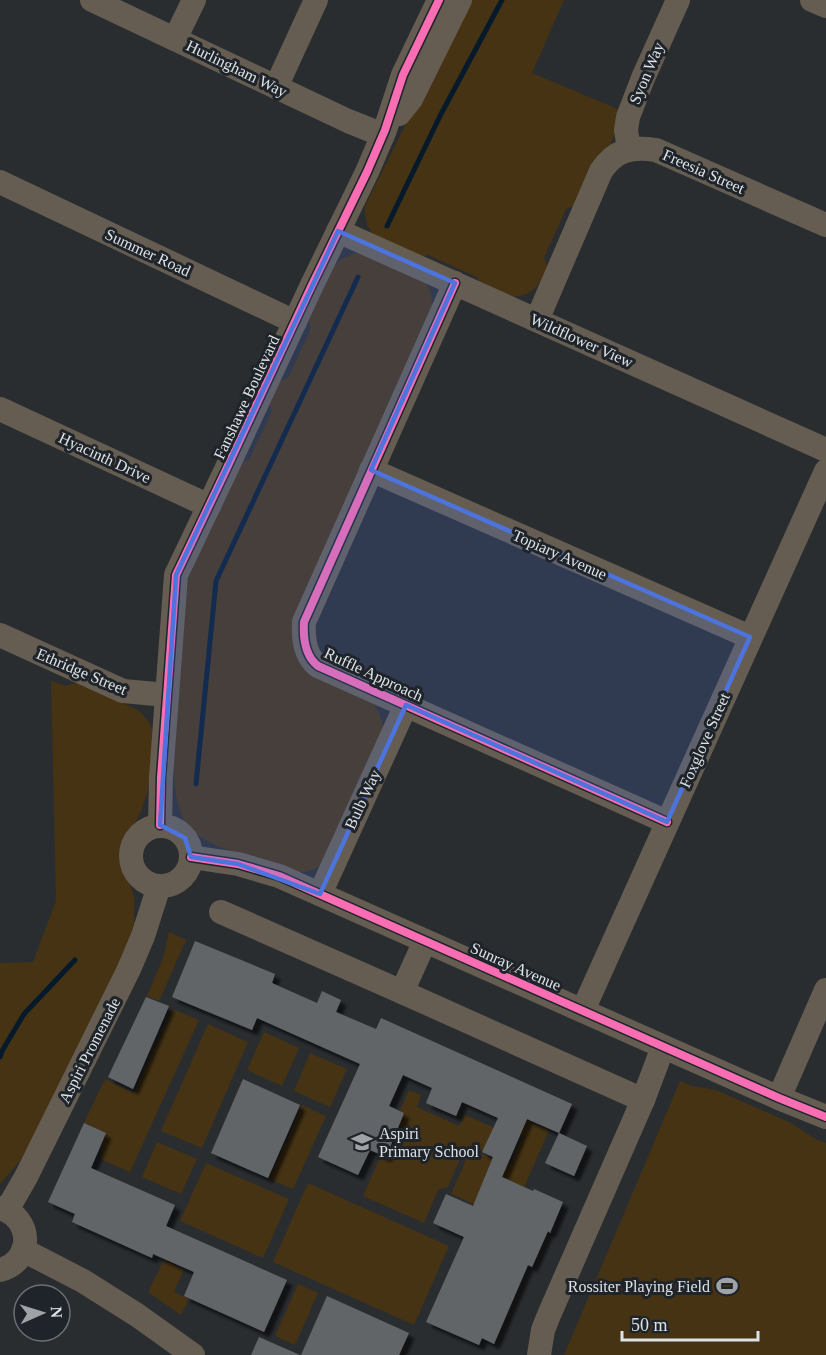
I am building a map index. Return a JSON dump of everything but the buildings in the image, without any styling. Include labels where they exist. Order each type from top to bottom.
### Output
[{"type":"street","name":"Hurlingham Way","points":[[92,0],[348,121],[384,132]]},
{"type":"street","points":[[175,39],[194,0]]},
{"type":"street","points":[[276,87],[316,0]]},
{"type":"street","name":"Fanshawe Boulevard","points":[[160,825],[161,777],[176,575],[367,172],[384,132],[403,75],[439,0]]},
{"type":"street","name":"Fanshawe Boulevard","points":[[384,132],[411,99],[460,0]]},
{"type":"street","name":"Syon Way","points":[[629,149],[626,130],[628,117],[678,0]]},
{"type":"street","points":[[812,0],[826,6]]},
{"type":"street","name":"Freesia Street","points":[[629,149],[642,147],[656,150],[826,225]]},
{"type":"street","points":[[537,320],[601,171],[606,163],[629,149]]},
{"type":"street","name":"Summer Road","points":[[0,182],[295,321]]},
{"type":"street","name":"Wildflower View","points":[[338,231],[826,450]]},
{"type":"street","name":"Ruffle Approach","points":[[454,283],[304,622],[304,641],[314,663],[318,666],[667,822]]},
{"type":"street","name":"Hyacinth Drive","points":[[0,409],[209,506]]},
{"type":"street","name":"Topiary Avenue","points":[[371,470],[750,637]]},
{"type":"street","name":"Foxglove Street","points":[[583,1010],[826,471]]},
{"type":"street","name":"Ethridge Street","points":[[0,635],[123,691],[167,695]]},
{"type":"street","name":"Bulb Way","points":[[320,894],[406,705]]},
{"type":"street","points":[[160,825],[170,826],[185,838],[191,857],[189,866],[177,881],[159,886],[150,884],[135,873],[130,855],[136,838],[143,831],[160,825]]},
{"type":"street","name":"Sunray Avenue","points":[[191,857],[238,864],[279,876],[826,1117]]},
{"type":"street","name":"Aspiri Promenade","points":[[4,1209],[26,1177],[129,969],[143,936],[159,886]]},
{"type":"street","points":[[221,912],[644,1100]]},
{"type":"street","points":[[402,992],[425,941]]},
{"type":"street","points":[[779,1098],[826,990]]},
{"type":"street","points":[[538,1355],[549,1315],[644,1100],[663,1047]]},
{"type":"street","points":[[0,1270],[16,1262],[26,1240],[19,1220],[4,1209]]},
{"type":"street","points":[[23,1250],[83,1281],[137,1315],[191,1354]]},
{"type":"highlighted area","points":[[338,231],[455,283],[371,470],[750,637],[667,822],[406,705],[320,894],[238,864],[191,857],[185,838],[160,825],[176,575]]},
{"type":"shaded area","points":[[465,0],[564,0],[532,73],[620,110],[610,145],[592,169],[576,205],[566,209],[544,258],[548,267],[545,274],[532,291],[519,296],[504,295],[481,286],[477,277],[428,255],[419,258],[372,233],[365,215],[365,206]]},
{"type":"shaded area","points":[[360,253],[426,283],[433,306],[294,628],[371,701],[379,713],[383,728],[323,864],[311,870],[297,872],[243,856],[216,845],[194,832],[184,820],[174,783],[173,761],[186,589],[190,573],[240,463],[249,460],[272,411],[269,402],[279,381],[288,378],[311,328],[308,320],[334,266],[341,259]]},
{"type":"shaded area","points":[[51,681],[65,686],[80,682],[139,711],[149,722],[153,738],[148,790],[124,851],[124,867],[134,897],[134,922],[130,942],[24,1156],[0,1184],[0,963],[33,962],[56,901]]},
{"type":"shaded area","points":[[169,932],[186,940],[159,1001],[147,996],[163,958]]},
{"type":"shaded area","points":[[172,1009],[199,1020],[130,1172],[100,1159],[103,1152],[100,1150],[106,1133],[84,1123],[105,1079],[134,1093]]},
{"type":"shaded area","points":[[208,1024],[248,1042],[202,1148],[161,1131]]},
{"type":"shaded area","points":[[264,1032],[299,1048],[282,1086],[247,1070]]},
{"type":"shaded area","points":[[310,1053],[347,1069],[330,1107],[294,1091]]},
{"type":"shaded area","points":[[680,1081],[692,1086],[716,1090],[791,1123],[826,1143],[826,1355],[564,1355]]},
{"type":"shaded area","points":[[409,1090],[421,1095],[417,1107],[459,1126],[465,1115],[495,1128],[488,1149],[475,1151],[464,1149],[448,1187],[438,1190],[424,1223],[363,1196]]},
{"type":"shaded area","points":[[302,1105],[326,1116],[293,1189],[269,1179]]},
{"type":"shaded area","points":[[496,1107],[549,1130],[510,1220],[451,1194],[468,1155],[482,1154],[504,1164],[513,1161],[515,1150],[522,1139],[518,1131]]},
{"type":"shaded area","points":[[157,1142],[197,1159],[181,1194],[142,1177]]},
{"type":"shaded area","points":[[206,1163],[289,1199],[263,1258],[180,1221]]},
{"type":"shaded area","points":[[308,1183],[449,1246],[414,1325],[273,1262]]},
{"type":"shaded area","points":[[164,1260],[184,1269],[174,1292],[189,1299],[181,1315],[148,1292]]},
{"type":"shaded area","points":[[298,1284],[318,1293],[295,1345],[275,1336]]},
{"type":"waterway","points":[[387,226],[441,114],[502,0]]},
{"type":"waterway","points":[[196,784],[216,581],[358,277]]},
{"type":"waterway","points":[[0,1057],[24,1014],[75,960]]},
{"type":"cycle path","points":[[160,825],[161,777],[176,575],[367,172],[385,130],[403,75],[439,0]]},
{"type":"cycle path","points":[[455,283],[304,622],[308,652],[318,666],[667,822]]},
{"type":"cycle path","points":[[191,857],[238,864],[279,876],[826,1117]]},
{"type":"place","name":"Aspiri Primary School","points":[[362,1142]]},
{"type":"place","name":"Rossiter Playing Field","points":[[727,1286]]}]
